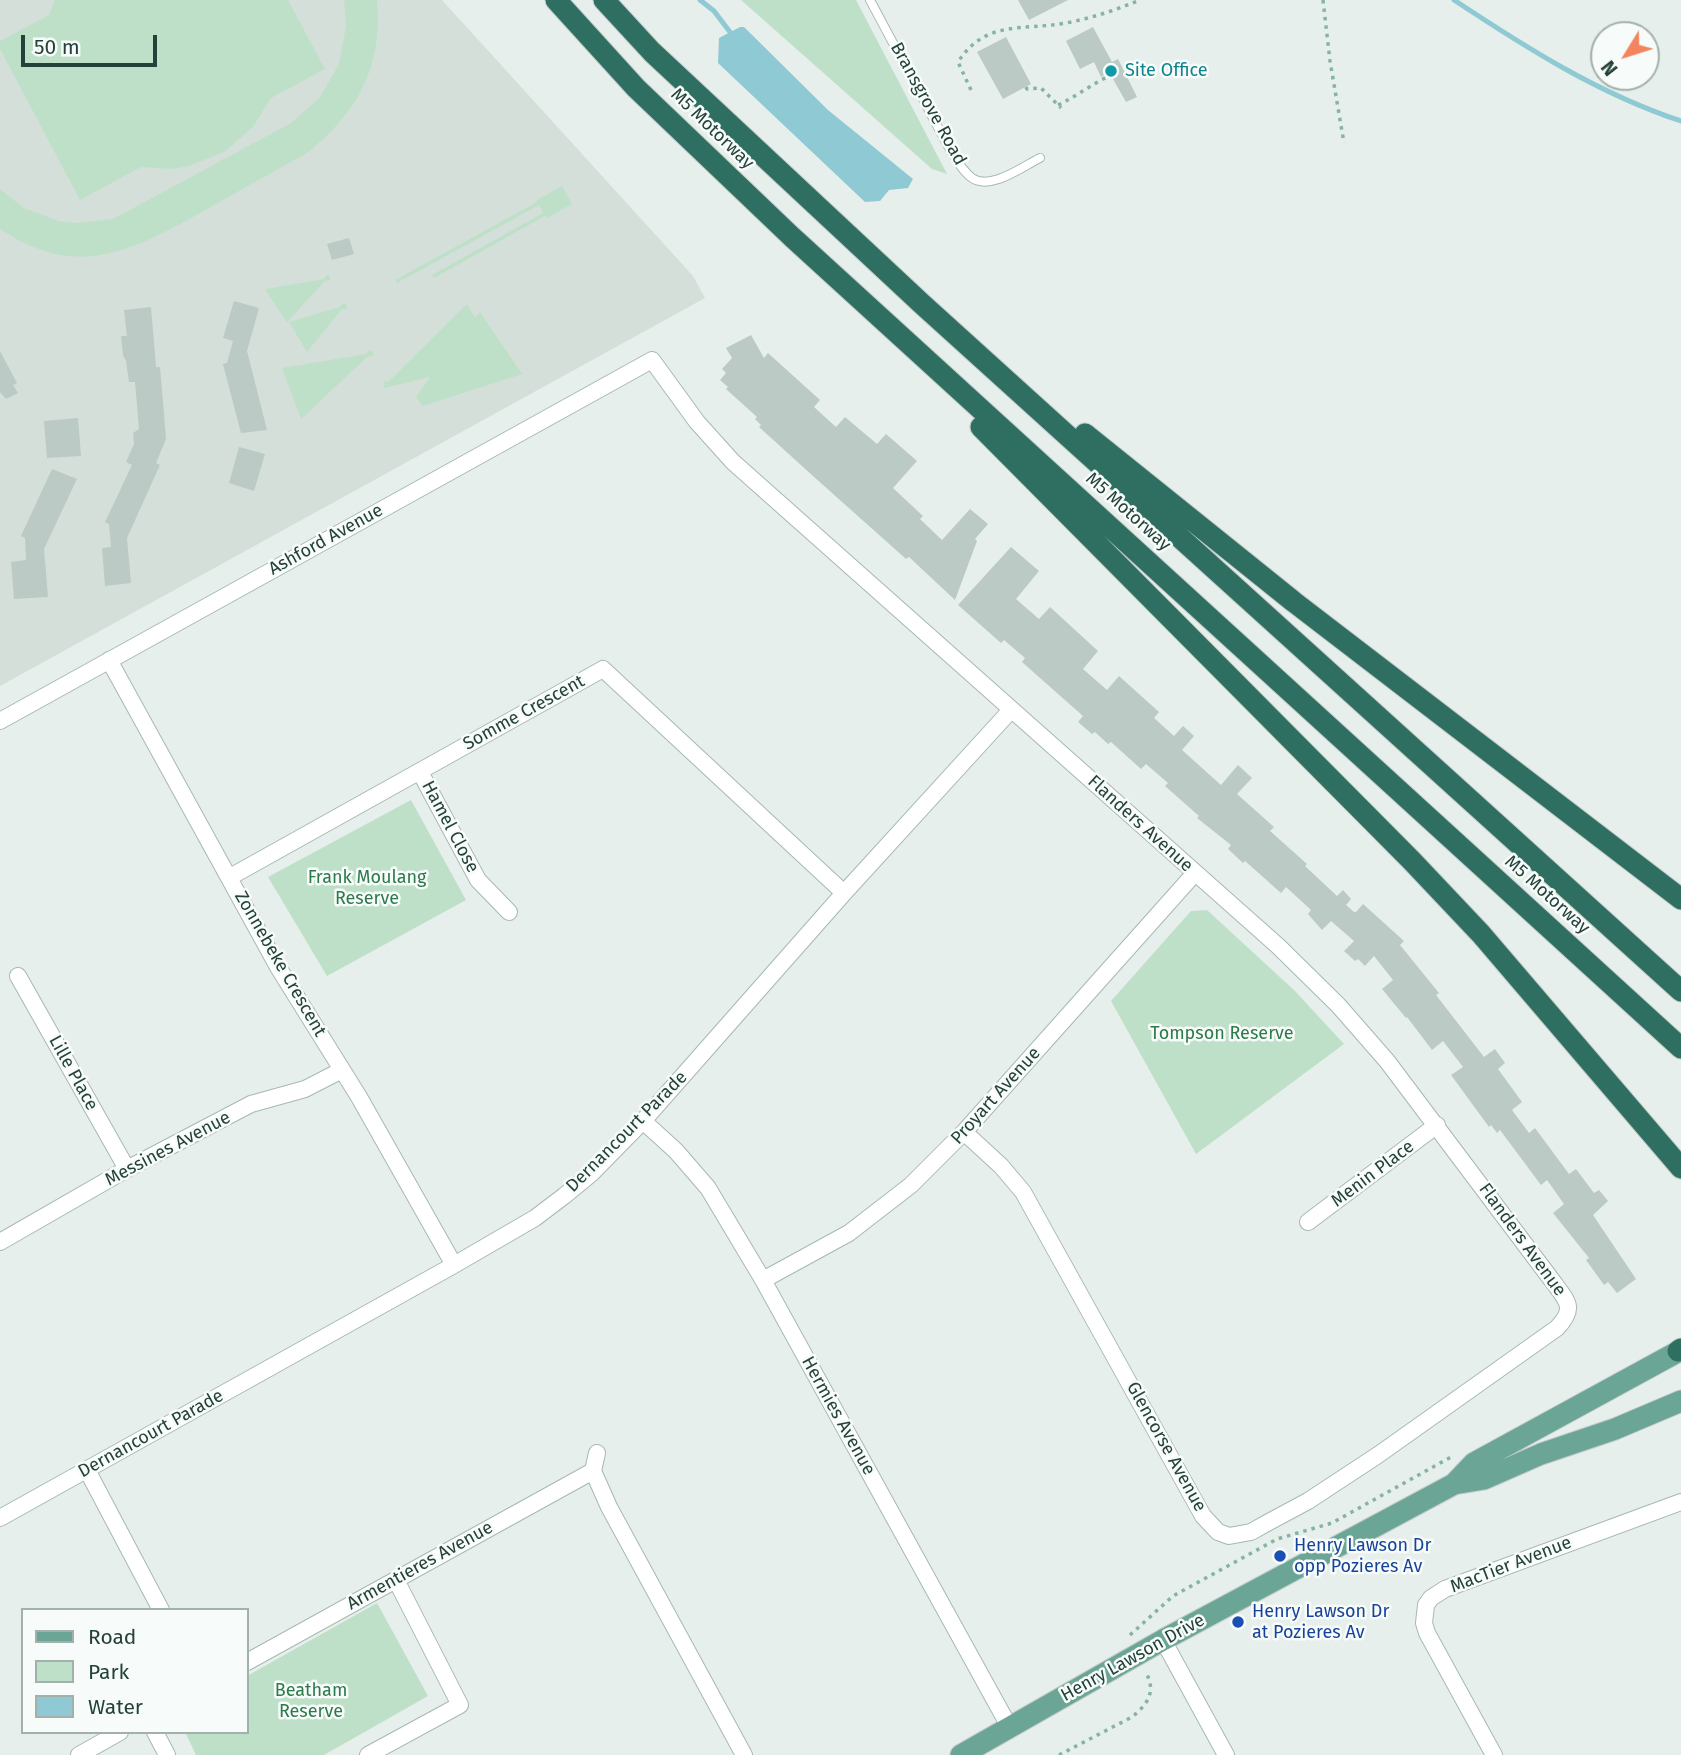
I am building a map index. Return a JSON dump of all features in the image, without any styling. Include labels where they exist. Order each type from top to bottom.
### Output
[{"type":"highway","name":"M5 Motorway","points":[[556,0],[636,88],[792,237],[1681,1048]]},
{"type":"highway","name":"M5 Motorway","points":[[604,0],[652,52],[922,304],[1681,991]]},
{"type":"highway","points":[[792,237],[1412,861],[1498,953],[1681,1168]]},
{"type":"highway","points":[[922,304],[1294,602],[1681,899]]},
{"type":"main road","name":"Henry Lawson Drive","points":[[961,1755],[1163,1640],[1454,1484],[1474,1463],[1680,1350]]},
{"type":"main road","name":"Henry Lawson Drive","points":[[1454,1484],[1483,1479],[1681,1401]]},
{"type":"street","name":"Ashford Avenue","points":[[0,720],[652,360]]},
{"type":"street","name":"Flanders Avenue","points":[[652,360],[697,422],[733,462],[1278,946],[1338,1005],[1387,1061],[1437,1125],[1567,1300],[1568,1317],[1557,1328]]},
{"type":"street","name":"Zonnebeke Crescent","points":[[109,660],[278,967],[342,1070],[454,1265]]},
{"type":"street","name":"Somme Crescent","points":[[230,877],[603,669],[844,893]]},
{"type":"street","name":"Dernancourt Parade","points":[[0,1518],[454,1265],[535,1218],[564,1196],[592,1173],[643,1121],[844,893],[1011,710]]},
{"type":"street","name":"Hamel Close","points":[[420,772],[478,880],[509,912]]},
{"type":"street","name":"Proyart Avenue","points":[[763,1280],[849,1233],[911,1185],[964,1132],[1195,873]]},
{"type":"street","name":"Lille Place","points":[[18,976],[127,1169]]},
{"type":"street","name":"Messines Avenue","points":[[0,1242],[127,1169],[251,1104],[305,1089],[342,1070]]},
{"type":"street","name":"Hermies Avenue","points":[[643,1121],[676,1151],[708,1188],[763,1280],[1010,1728]]},
{"type":"street","name":"Menin Place","points":[[1308,1222],[1437,1125]]},
{"type":"street","name":"Glencorse Avenue","points":[[964,1132],[1001,1166],[1023,1192],[1203,1516],[1219,1532],[1229,1536],[1251,1532],[1308,1501],[1378,1455],[1557,1328]]},
{"type":"street","points":[[597,1453],[593,1471],[609,1507],[744,1755]]},
{"type":"street","points":[[87,1470],[160,1608]]},
{"type":"street","name":"Armentieres Avenue","points":[[248,1661],[593,1471]]},
{"type":"street","name":"MacTier Avenue","points":[[1494,1755],[1427,1633],[1424,1623],[1426,1605],[1445,1589],[1680,1504]]},
{"type":"street","points":[[368,1755],[460,1705],[396,1580]]},
{"type":"street","points":[[1163,1640],[1226,1755]]},
{"type":"street","points":[[79,1755],[116,1734]]},
{"type":"street","points":[[156,1734],[167,1755]]},
{"type":"lane","name":"Bransgrove Road","points":[[870,0],[948,146],[972,178],[983,182],[995,180],[1040,158]]},
{"type":"path","points":[[971,90],[958,62],[968,46],[985,36],[1012,27],[1063,24],[1102,15],[1140,0]]},
{"type":"path","points":[[1324,0],[1330,61],[1344,143]]},
{"type":"path","points":[[1026,87],[1041,88],[1060,106],[1088,86],[1111,75]]},
{"type":"path","points":[[1126,1638],[1173,1596],[1277,1539],[1332,1523],[1452,1457]]},
{"type":"path","points":[[1059,1755],[1132,1717],[1142,1709],[1151,1690],[1149,1677]]},
{"type":"shaded area","points":[[0,0],[442,0],[693,276],[705,298],[0,686]]},
{"type":"green space","points":[[55,0],[288,0],[325,69],[271,98],[253,127],[224,152],[189,166],[172,169],[141,167],[80,200],[0,49],[0,41],[49,15]]},
{"type":"green space","points":[[344,0],[377,0],[378,24],[371,67],[353,104],[325,137],[307,153],[152,238],[104,254],[80,257],[55,254],[28,245],[0,229],[0,189],[24,208],[59,221],[77,223],[113,219],[291,123],[320,97],[339,64],[346,26]]},
{"type":"green space","points":[[741,0],[856,0],[947,174],[932,169]]},
{"type":"green space","points":[[562,186],[572,204],[547,218],[545,216],[434,278],[432,275],[543,213],[539,205],[397,283],[395,280],[537,202]]},
{"type":"green space","points":[[327,275],[330,280],[325,281],[287,322],[265,289],[324,279]]},
{"type":"green space","points":[[343,303],[347,305],[346,309],[342,309],[307,352],[289,322],[340,307]]},
{"type":"green space","points":[[467,304],[475,318],[480,312],[522,374],[423,406],[416,397],[430,377],[384,388],[384,382],[389,381]]},
{"type":"green space","points":[[370,350],[374,353],[373,356],[367,357],[301,419],[282,368],[366,354]]},
{"type":"green space","name":"Frank Moulang Reserve","points":[[411,800],[466,900],[327,976],[268,877]]},
{"type":"green space","name":"Tompson Reserve","points":[[1207,910],[1295,991],[1344,1044],[1196,1154],[1111,1001],[1191,911]]},
{"type":"green space","name":"Beatham Reserve","points":[[377,1603],[428,1696],[324,1755],[196,1755],[186,1734],[248,1734],[248,1675]]},
{"type":"water","points":[[744,27],[828,110],[913,179],[908,188],[889,190],[880,201],[865,202],[718,63],[719,38]]},
{"type":"building","points":[[1018,0],[1068,0],[1029,20]]},
{"type":"building","points":[[1093,27],[1112,62],[1118,59],[1137,97],[1126,102],[1109,72],[1101,77],[1094,62],[1080,69],[1066,41]]},
{"type":"building","points":[[1006,37],[1031,84],[1003,99],[977,52]]},
{"type":"building","points":[[349,238],[354,254],[332,260],[327,244]]},
{"type":"building","points":[[234,301],[259,308],[247,351],[267,430],[241,433],[223,364],[227,363],[233,341],[223,338]]},
{"type":"building","points":[[151,307],[156,367],[160,367],[166,439],[156,463],[160,465],[127,538],[131,583],[105,586],[102,548],[111,547],[109,524],[105,522],[132,465],[126,462],[134,444],[133,433],[139,429],[135,382],[129,382],[123,355],[121,336],[127,336],[124,310]]},
{"type":"building","points":[[751,335],[764,358],[768,353],[820,400],[814,407],[836,427],[845,417],[877,444],[886,434],[917,461],[893,488],[923,516],[920,519],[942,540],[970,509],[988,524],[975,539],[977,541],[955,600],[759,427],[761,425],[755,419],[757,417],[726,389],[728,387],[720,380],[726,373],[722,369],[732,358],[726,348]]},
{"type":"building","points":[[0,351],[17,383],[13,385],[18,393],[6,399],[0,392]]},
{"type":"building","points":[[78,418],[81,456],[47,458],[44,421]]},
{"type":"building","points":[[239,447],[265,454],[254,491],[229,483]]},
{"type":"building","points":[[52,469],[77,479],[44,549],[48,597],[14,599],[11,562],[26,560],[25,538],[21,536]]},
{"type":"building","points":[[1011,547],[1039,571],[1016,599],[1039,619],[1050,607],[1098,651],[1083,669],[1107,690],[1119,676],[1159,712],[1154,718],[1174,736],[1183,726],[1194,736],[1182,750],[1221,785],[1238,765],[1252,778],[1237,794],[1274,827],[1270,831],[1337,896],[1343,890],[1351,899],[1346,905],[1354,912],[1363,904],[1404,941],[1400,945],[1439,993],[1436,995],[1484,1057],[1495,1049],[1505,1063],[1498,1069],[1522,1102],[1512,1110],[1529,1133],[1535,1128],[1569,1174],[1576,1169],[1594,1193],[1599,1190],[1608,1201],[1593,1215],[1636,1279],[1617,1293],[1608,1282],[1604,1285],[1586,1260],[1589,1258],[1553,1213],[1564,1204],[1547,1180],[1541,1185],[1500,1130],[1497,1133],[1491,1125],[1489,1127],[1451,1075],[1463,1067],[1443,1041],[1432,1050],[1382,989],[1393,980],[1374,956],[1365,966],[1358,959],[1355,961],[1344,951],[1354,941],[1331,921],[1322,930],[1308,914],[1311,910],[1286,887],[1281,893],[1245,861],[1243,863],[1228,849],[1231,845],[1197,818],[1199,816],[1165,786],[1168,783],[1146,764],[1141,769],[1111,742],[1108,744],[1095,732],[1092,734],[1078,722],[1083,716],[1022,662],[1025,658],[1004,640],[1001,643],[958,605]]},
{"type":"waterway","points":[[700,0],[714,11],[730,32]]},
{"type":"waterway","points":[[1454,0],[1563,68],[1621,97],[1681,121]]},
{"type":"place","name":"Site Office","points":[[1111,71]]},
{"type":"place","name":"Henry Lawson Dr opp Pozieres Av","points":[[1280,1556]]},
{"type":"place","name":"Henry Lawson Dr at Pozieres Av","points":[[1238,1622]]}]
